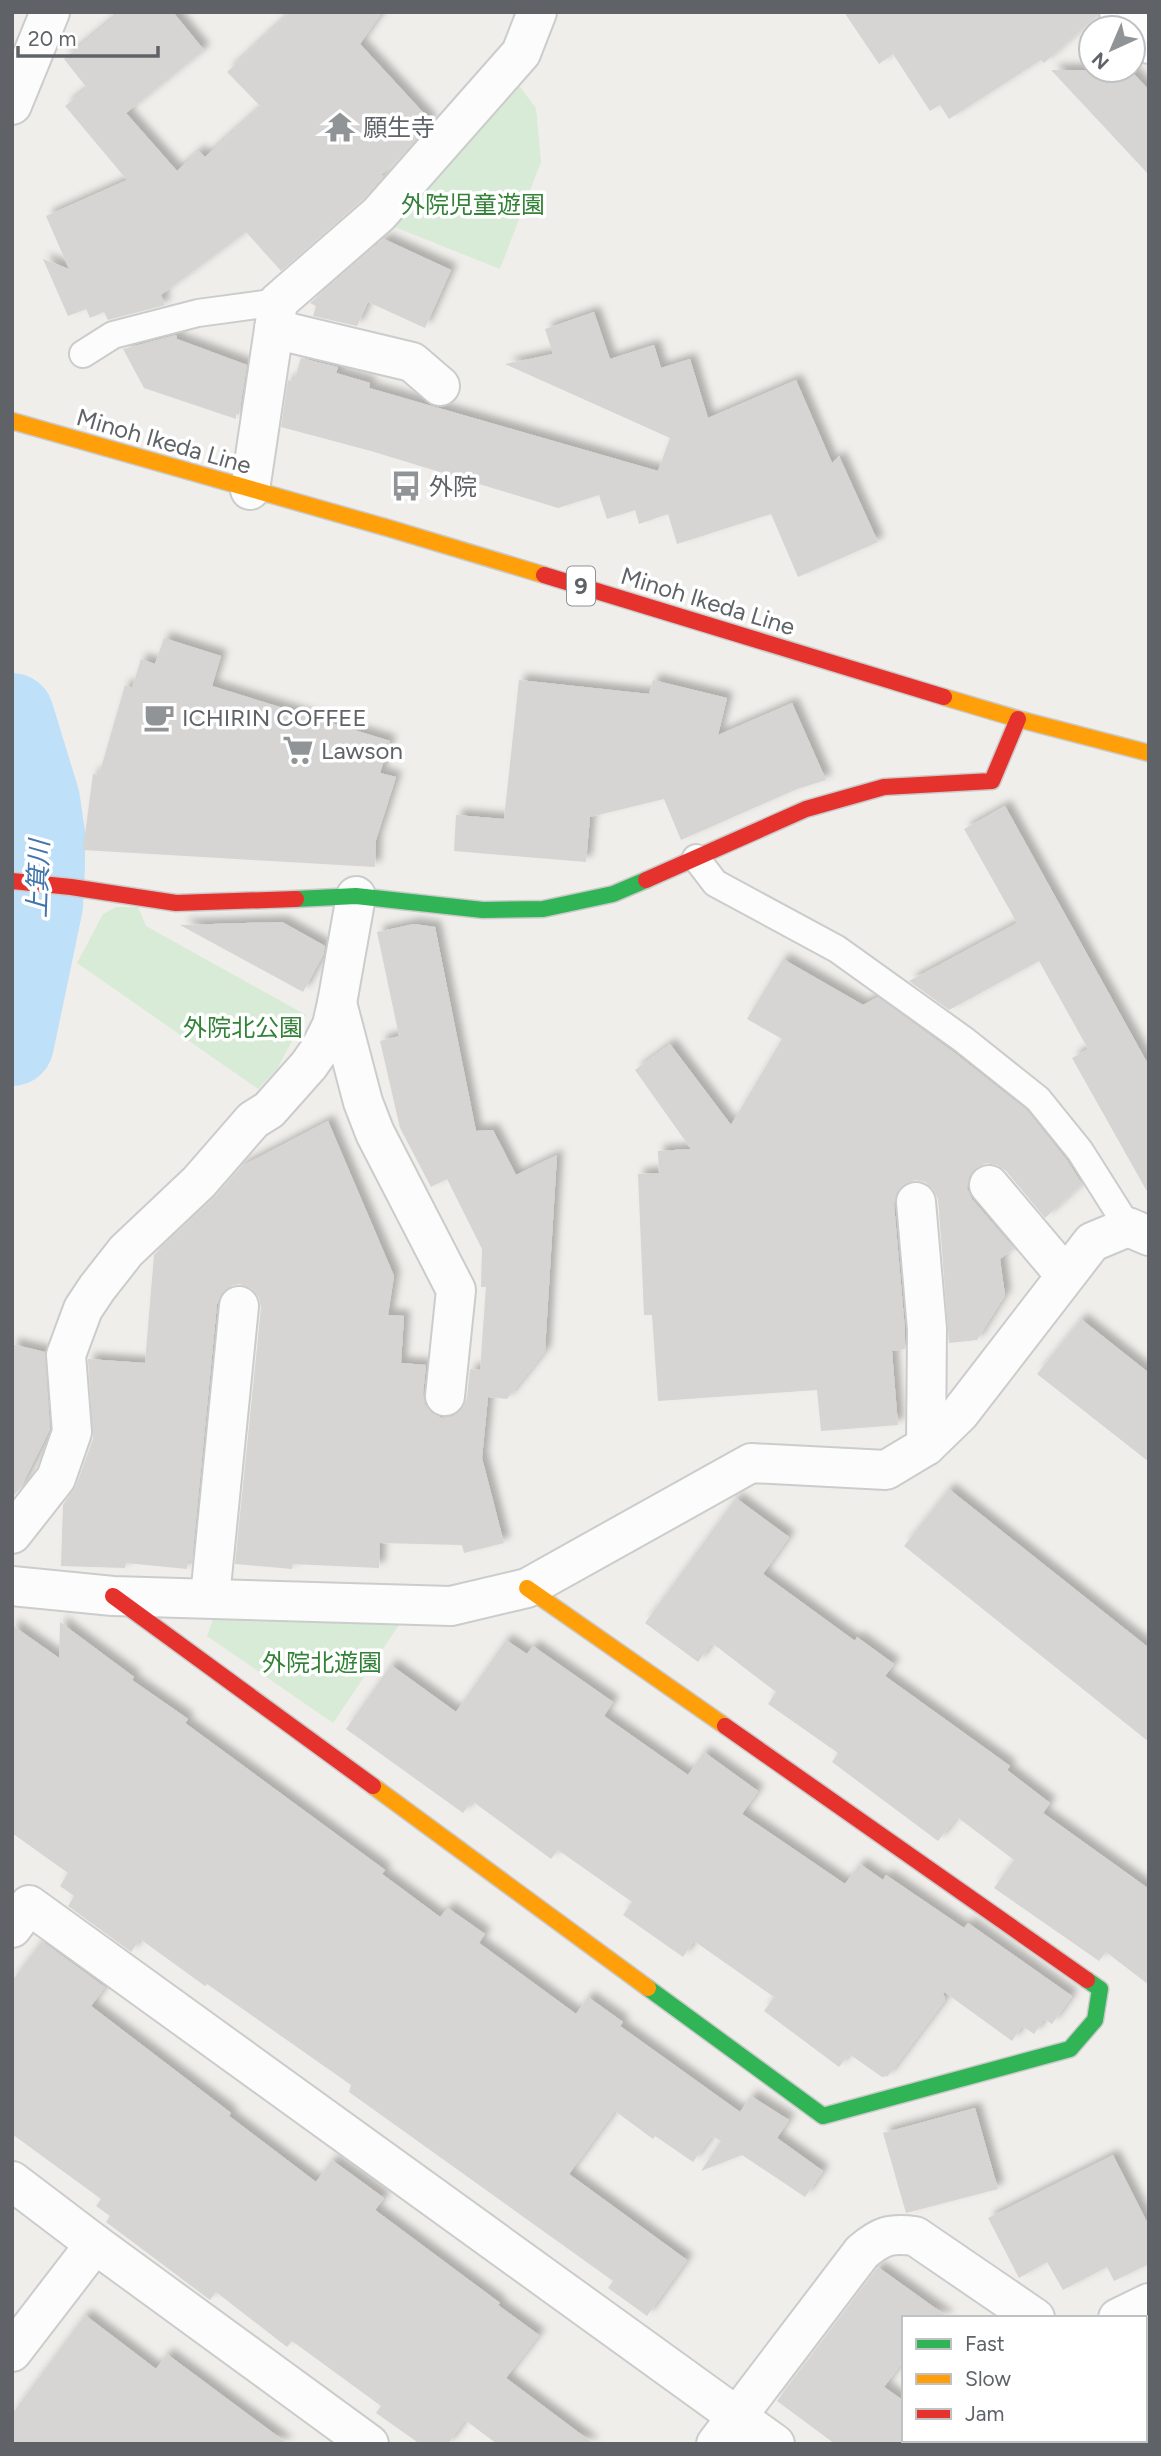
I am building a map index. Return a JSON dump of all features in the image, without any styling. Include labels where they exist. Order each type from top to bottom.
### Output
[{"type":"street","points":[[12,105],[50,12]]},
{"type":"street","points":[[1119,12],[1149,44]]},
{"type":"street","points":[[250,490],[276,316],[379,214],[522,53],[526,19]]},
{"type":"street","points":[[276,316],[412,362],[440,386]]},
{"type":"street","name":"Minoh Ikeda Line","points":[[12,421],[401,531],[1018,719],[1149,753]]},
{"type":"street","points":[[12,881],[176,903],[356,896],[483,910],[543,909],[613,894],[806,809],[884,787],[992,781],[1018,719]]},
{"type":"street","points":[[12,1534],[56,1478],[72,1432],[66,1354],[83,1309],[126,1251],[192,1189],[253,1120],[269,1111],[309,1065],[332,1025],[356,896]]},
{"type":"street","points":[[337,1003],[363,1102],[375,1133],[456,1290],[445,1396]]},
{"type":"street","points":[[989,1185],[1065,1275]]},
{"type":"street","points":[[916,1202],[927,1329],[926,1446]]},
{"type":"street","points":[[12,1587],[113,1596],[451,1606],[527,1588],[751,1463],[886,1470],[926,1446],[960,1413],[1091,1242],[1138,1231]]},
{"type":"street","points":[[210,1597],[239,1306]]},
{"type":"street","points":[[113,1596],[823,2116],[1070,2049],[1095,2020],[1100,1989],[527,1588]]},
{"type":"street","points":[[12,1928],[29,1905],[726,2429],[775,2444]]},
{"type":"street","points":[[12,2180],[95,2244],[369,2444]]},
{"type":"street","points":[[726,2429],[862,2252],[879,2238],[897,2234],[915,2235],[1032,2316]]},
{"type":"street","points":[[12,2351],[95,2244]]},
{"type":"street","points":[[1122,2316],[1149,2303]]},
{"type":"lane","points":[[83,354],[113,335],[198,313],[276,316]]},
{"type":"lane","points":[[696,858],[715,883],[837,949],[964,1040],[1038,1099],[1080,1150],[1138,1231]]},
{"type":"green space","name":"外院児童遊園","points":[[517,83],[536,108],[541,162],[500,269],[392,226]]},
{"type":"green space","name":"外院北公園","points":[[116,907],[138,907],[146,926],[306,1015],[277,1069],[258,1089],[77,963],[103,914]]},
{"type":"green space","name":"外院北遊園","points":[[215,1613],[401,1622],[333,1723],[207,1636]]},
{"type":"building","points":[[121,12],[173,12],[204,50],[126,113],[177,171],[199,151],[205,157],[261,107],[227,72],[291,12],[382,12],[360,44],[431,121],[381,175],[383,176],[364,198],[281,271],[246,232],[161,295],[165,305],[108,320],[104,312],[90,318],[86,309],[68,316],[43,259],[69,269],[46,216],[127,180],[65,106],[87,88],[64,59]]},
{"type":"building","points":[[844,12],[1098,12],[1077,14],[1077,34],[1044,63],[1041,60],[949,119],[940,105],[930,111],[893,54],[879,64]]},
{"type":"building","points":[[1051,70],[1077,70],[1077,84],[1143,84],[1149,90],[1149,175]]},
{"type":"building","points":[[384,239],[451,270],[425,328],[368,302],[357,326],[313,316],[316,306],[310,303]]},
{"type":"building","points":[[594,312],[610,359],[654,345],[661,368],[690,359],[708,418],[796,380],[832,463],[839,456],[878,542],[798,577],[771,514],[677,544],[668,514],[639,524],[635,510],[607,519],[599,495],[558,508],[371,451],[281,427],[288,380],[294,382],[301,358],[338,367],[336,373],[370,383],[369,388],[658,471],[670,438],[505,364],[553,354],[545,329]]},
{"type":"building","points":[[176,335],[177,339],[247,365],[239,415],[236,414],[236,419],[144,388],[123,349]]},
{"type":"building","points":[[164,638],[221,656],[212,686],[390,741],[380,773],[396,777],[376,840],[375,867],[83,850],[93,774],[99,775],[125,685],[132,688],[141,659],[155,664]]},
{"type":"building","points":[[519,680],[649,694],[653,680],[727,698],[718,735],[792,703],[826,780],[797,789],[681,840],[664,799],[590,817],[586,862],[454,851],[456,815],[504,819]]},
{"type":"building","points":[[1005,806],[1149,1066],[1149,1195],[1072,1058],[1088,1049],[1039,961],[949,1010],[909,981],[1017,923],[964,829]]},
{"type":"building","points":[[282,922],[325,946],[303,992],[180,925]]},
{"type":"building","points":[[414,924],[435,927],[476,1131],[493,1130],[516,1175],[557,1155],[545,1351],[507,1399],[488,1397],[482,1458],[504,1543],[464,1553],[462,1545],[380,1543],[379,1568],[293,1564],[292,1569],[235,1564],[261,1308],[259,1298],[252,1289],[240,1284],[229,1286],[217,1304],[192,1561],[188,1561],[187,1569],[126,1563],[125,1568],[61,1566],[63,1505],[76,1486],[93,1439],[88,1359],[145,1363],[154,1255],[214,1198],[242,1166],[328,1121],[394,1276],[388,1315],[404,1316],[401,1363],[426,1365],[423,1394],[425,1404],[432,1413],[442,1418],[453,1416],[463,1408],[467,1398],[470,1369],[480,1370],[486,1287],[481,1287],[482,1249],[447,1179],[431,1187],[400,1128],[380,1041],[399,1036],[377,932]]},
{"type":"building","points":[[783,959],[863,1005],[878,997],[955,1053],[1027,1110],[1067,1160],[1082,1184],[1045,1218],[1006,1171],[997,1165],[986,1163],[974,1169],[967,1188],[972,1199],[1014,1248],[1000,1259],[1005,1295],[977,1340],[949,1343],[938,1199],[933,1189],[925,1182],[915,1180],[904,1184],[897,1192],[894,1204],[905,1330],[905,1349],[892,1351],[898,1425],[821,1431],[817,1390],[658,1401],[652,1315],[644,1315],[638,1174],[659,1173],[658,1151],[691,1149],[635,1070],[670,1044],[731,1125],[782,1039],[747,1019]]},
{"type":"building","points":[[1081,1319],[1149,1373],[1149,1462],[1037,1374]]},
{"type":"building","points":[[12,1344],[45,1352],[50,1429],[21,1487],[12,1498]]},
{"type":"building","points":[[949,1489],[1149,1648],[1149,1742],[904,1546]]},
{"type":"building","points":[[736,1498],[789,1537],[763,1574],[855,1641],[857,1637],[894,1664],[885,1676],[1010,1766],[1007,1770],[1050,1803],[1043,1813],[1149,1889],[1149,1985],[1106,1952],[1099,1961],[994,1888],[1014,1860],[957,1817],[938,1841],[832,1762],[838,1753],[768,1704],[776,1692],[712,1643],[698,1662],[645,1623]]},
{"type":"building","points":[[60,1622],[134,1677],[132,1680],[188,1719],[185,1723],[385,1870],[382,1874],[440,1917],[448,1908],[485,1934],[479,1943],[576,2014],[588,1997],[623,2022],[620,2026],[740,2112],[751,2096],[789,2120],[777,2138],[823,2171],[805,2197],[742,2155],[701,2171],[721,2141],[712,2136],[693,2162],[655,2136],[653,2139],[615,2111],[569,2174],[687,2260],[647,2316],[608,2288],[613,2281],[349,2092],[351,2085],[140,1939],[131,1952],[68,1906],[74,1896],[60,1886],[68,1873],[12,1833],[12,1625],[59,1658]]},
{"type":"building","points":[[506,1640],[527,1654],[533,1646],[613,1702],[604,1716],[688,1775],[704,1752],[758,1791],[742,1814],[845,1884],[860,1864],[883,1880],[886,1875],[964,1928],[968,1923],[1072,1996],[1052,2024],[1044,2019],[1034,2034],[1022,2026],[1012,2041],[943,1991],[945,2000],[888,2076],[882,2077],[849,2054],[839,2067],[764,2011],[774,1997],[694,1941],[683,1957],[623,1915],[632,1902],[558,1850],[551,1859],[472,1801],[463,1813],[346,1729],[391,1665],[456,1712]]},
{"type":"building","points":[[42,1941],[105,1987],[91,2006],[231,2113],[229,2116],[316,2182],[332,2160],[384,2198],[375,2210],[539,2335],[506,2378],[594,2444],[497,2444],[465,2420],[448,2444],[420,2444],[376,2413],[381,2406],[292,2341],[287,2347],[216,2292],[210,2300],[106,2222],[110,2216],[96,2206],[101,2199],[12,2134],[12,1981]]},
{"type":"building","points":[[975,2108],[998,2189],[906,2213],[883,2133]]},
{"type":"building","points":[[1113,2155],[1149,2226],[1149,2264],[1114,2281],[1107,2267],[1063,2290],[1047,2262],[1019,2278],[988,2218]]},
{"type":"building","points":[[878,2267],[946,2316],[902,2316],[902,2363],[884,2387],[902,2400],[904,2444],[835,2444],[777,2401]]},
{"type":"building","points":[[85,2315],[156,2369],[167,2354],[288,2444],[12,2444],[12,2414]]},
{"type":"waterway","name":"上箕川","points":[[12,715],[38,800],[43,834],[41,905],[12,1044]]},
{"type":"traffic: fast","points":[[296,899],[356,896],[483,910],[543,909],[613,894],[646,880]]},
{"type":"traffic: fast","points":[[648,1988],[823,2116],[1070,2049],[1095,2020],[1100,1989],[1087,1980]]},
{"type":"traffic: slow","points":[[12,421],[544,575]]},
{"type":"traffic: slow","points":[[944,697],[1149,753]]},
{"type":"traffic: slow","points":[[527,1588],[725,1726]]},
{"type":"traffic: slow","points":[[373,1786],[648,1988]]},
{"type":"traffic: jam","points":[[544,575],[944,697]]},
{"type":"traffic: jam","points":[[646,880],[806,809],[884,787],[992,781],[1018,719]]},
{"type":"traffic: jam","points":[[12,881],[176,903],[296,899]]},
{"type":"traffic: jam","points":[[113,1596],[373,1786]]},
{"type":"traffic: jam","points":[[725,1726],[1087,1980]]},
{"type":"place","name":"願生寺","points":[[340,127]]},
{"type":"place","name":"外院","points":[[406,486]]},
{"type":"place","name":"ICHIRIN COFFEE","points":[[159,717]]},
{"type":"place","name":"Lawson","points":[[298,750]]}]
